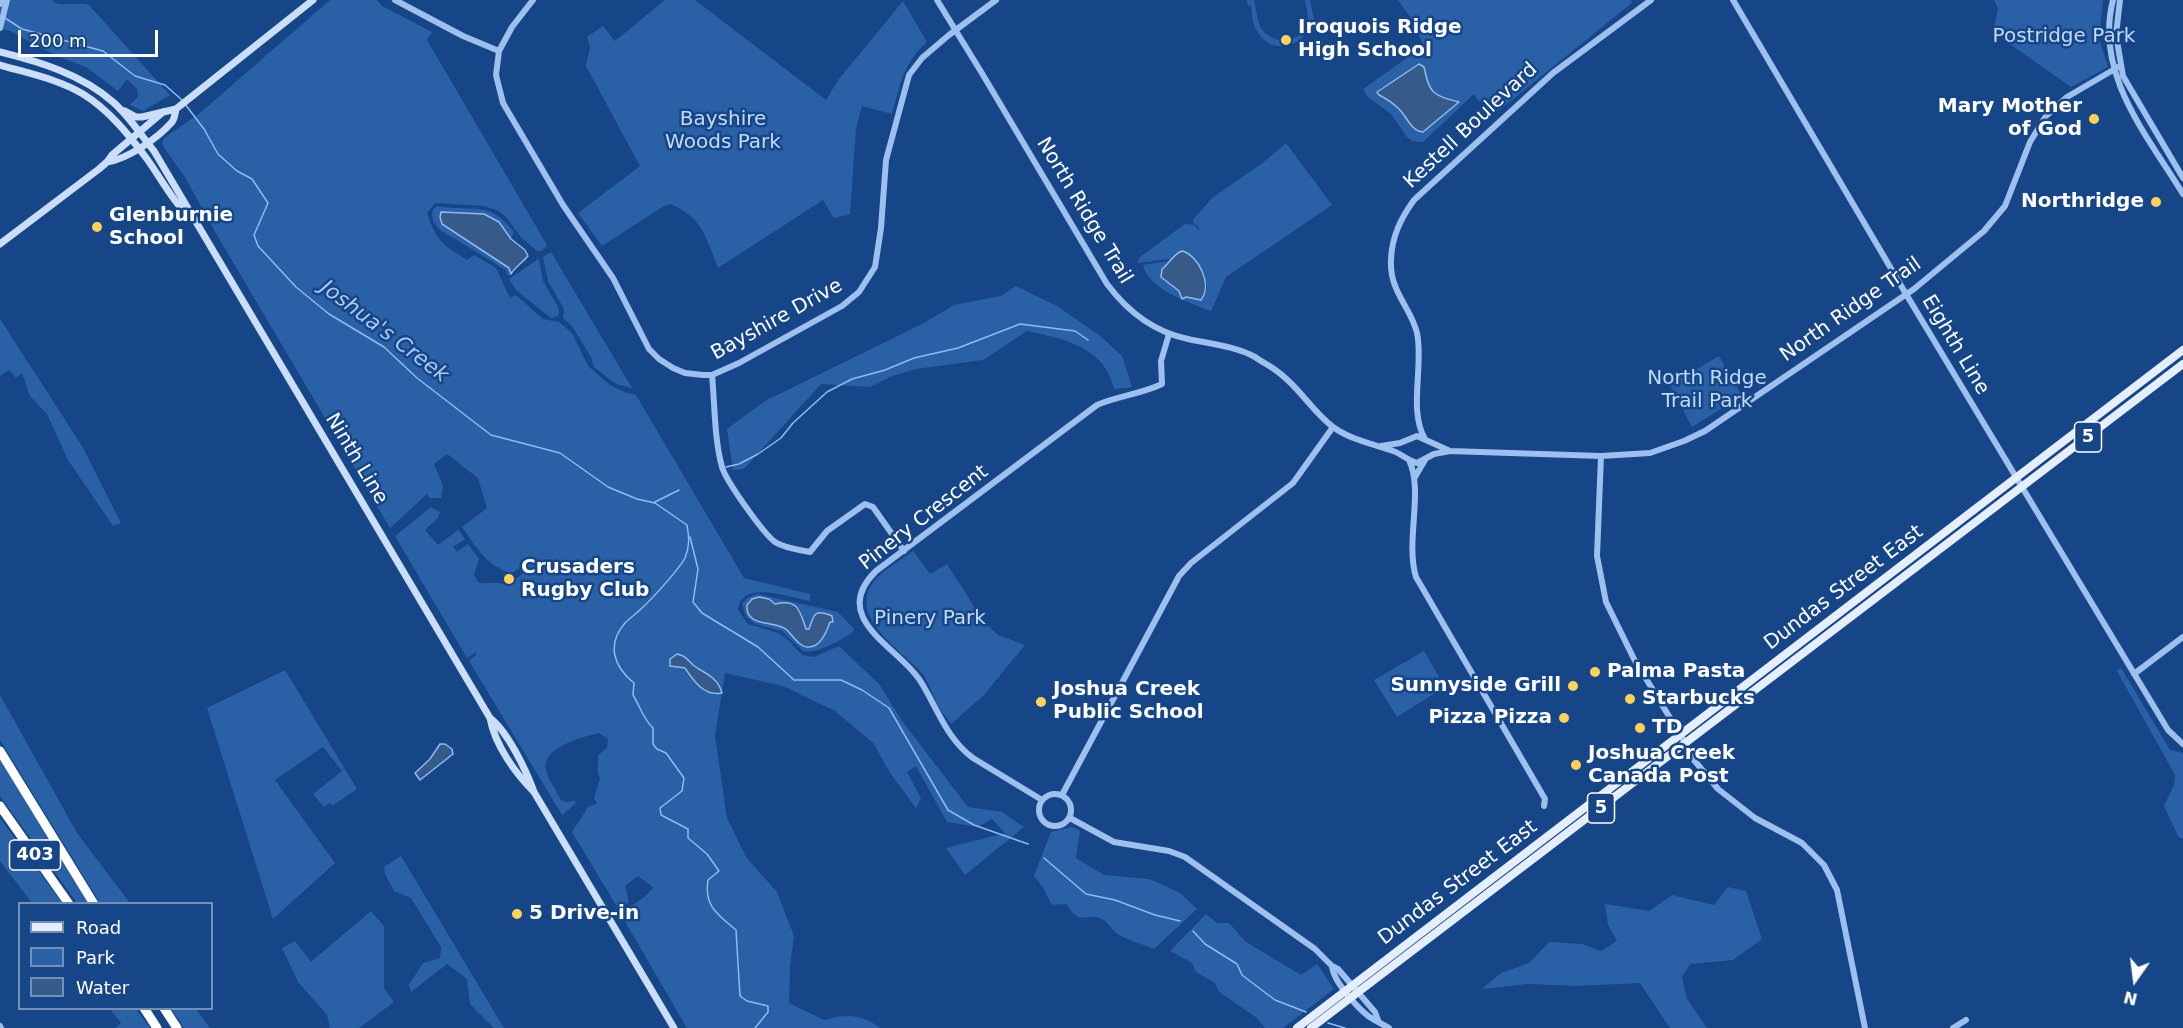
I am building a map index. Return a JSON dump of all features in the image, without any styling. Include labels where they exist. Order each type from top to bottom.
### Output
[{"type":"highway","name":"403","points":[[0,751],[93,902]]},
{"type":"highway","name":"403","points":[[0,806],[68,902]]},
{"type":"highway","points":[[145,1010],[157,1028]]},
{"type":"highway","points":[[165,1010],[177,1028]]},
{"type":"main road","points":[[120,109],[136,117],[177,108],[313,0]]},
{"type":"main road","name":"Ninth Line","points":[[0,52],[70,74],[100,92],[120,109],[147,142],[184,199],[191,218],[490,718],[499,725],[528,776],[534,792],[674,1028]]},
{"type":"main road","name":"Ninth Line","points":[[0,65],[63,85],[83,94],[106,112],[131,139],[183,211],[191,218]]},
{"type":"main road","points":[[107,162],[131,154],[147,142],[173,120],[177,108]]},
{"type":"main road","points":[[0,244],[107,162],[112,155],[165,111]]},
{"type":"main road","name":"Dundas Street East","points":[[1296,1028],[2183,350]]},
{"type":"main road","name":"Dundas Street East","points":[[1311,1028],[2183,364]]},
{"type":"street","points":[[0,28],[7,0]]},
{"type":"street","points":[[395,0],[463,36],[499,51]]},
{"type":"street","name":"Bayshire Drive","points":[[533,0],[512,27],[499,51],[496,75],[503,103],[563,205],[613,278],[645,343],[653,354],[673,368],[693,375],[712,375],[739,363],[842,306],[860,292],[869,279],[878,256],[886,160],[909,75],[922,58],[996,0]]},
{"type":"street","name":"North Ridge Trail","points":[[937,0],[1107,284],[1131,312],[1169,334],[1231,348],[1252,356],[1279,372],[1333,427],[1355,439],[1401,454],[1408,460]]},
{"type":"street","name":"Kestell Boulevard","points":[[1426,440],[1418,423],[1417,334],[1395,287],[1391,262],[1393,242],[1404,213],[1414,200],[1553,73],[1651,0]]},
{"type":"street","name":"Eighth Line","points":[[1733,0],[2021,488],[2168,730],[2183,744]]},
{"type":"street","points":[[2113,0],[2109,17],[2109,34],[2130,107],[2183,194]]},
{"type":"street","points":[[2120,0],[2116,35],[2117,68],[2183,178]]},
{"type":"street","name":"North Ridge Trail","points":[[1426,459],[1450,451],[1601,456],[1650,453],[1705,431],[1906,294],[1992,223],[2011,192],[2033,136],[2052,110],[2067,97],[2117,68]]},
{"type":"street","name":"Pinery Crescent","points":[[1042,800],[969,755],[939,717],[919,678],[867,626],[861,608],[862,591],[876,571],[1097,405],[1108,400],[1140,394],[1162,384],[1161,361],[1169,334]]},
{"type":"street","points":[[712,375],[723,470],[729,483],[773,541],[810,552],[827,531],[866,504],[873,507],[904,551]]},
{"type":"street","name":"Kestell Boulevard","points":[[1408,439],[1418,423]]},
{"type":"street","points":[[1062,795],[1179,576],[1191,563],[1293,483],[1333,427]]},
{"type":"street","points":[[1381,447],[1417,436],[1426,440],[1430,449],[1415,477]]},
{"type":"street","points":[[1408,439],[1404,448],[1415,477],[1412,562],[1416,577],[1545,799],[1544,806]]},
{"type":"street","name":"North Ridge Trail","points":[[1426,440],[1450,451]]},
{"type":"street","points":[[1601,456],[1597,555],[1606,602],[1630,652],[1686,744],[1689,754],[1718,789],[1755,818],[1802,843],[1824,865],[1837,890],[1865,1028]]},
{"type":"street","points":[[1408,460],[1417,463],[1426,459]]},
{"type":"street","points":[[2134,674],[2183,637]]},
{"type":"street","points":[[1053,794],[1062,795],[1070,802],[1072,813],[1070,818],[1058,826],[1048,825],[1039,814],[1042,800],[1053,794]]},
{"type":"street","points":[[1070,818],[1114,842],[1169,851],[1185,857],[1304,940],[1338,969],[1352,985],[1354,995],[1369,1016],[1389,1028]]},
{"type":"street","points":[[1332,966],[1333,974],[1344,991],[1354,995]]},
{"type":"street","points":[[1953,1028],[1966,1020]]},
{"type":"green space","points":[[0,0],[53,0],[58,4],[89,5],[170,95],[143,111],[130,105],[138,97],[137,89],[127,79],[118,91],[86,67],[57,56],[10,31],[0,29]]},
{"type":"green space","points":[[330,0],[377,0],[382,6],[432,32],[427,40],[547,245],[542,251],[537,251],[497,210],[484,206],[435,203],[427,213],[441,241],[467,260],[474,255],[496,268],[510,298],[516,295],[543,319],[559,322],[572,333],[588,366],[610,385],[636,395],[744,578],[810,594],[810,601],[767,592],[748,595],[741,601],[738,610],[748,624],[778,633],[802,655],[814,657],[839,646],[879,684],[902,721],[968,807],[1002,812],[1024,827],[965,875],[946,848],[1005,833],[992,819],[978,827],[947,822],[916,766],[907,772],[921,798],[916,808],[890,773],[874,744],[835,711],[783,686],[725,673],[715,736],[727,818],[746,857],[777,892],[794,936],[789,1003],[824,1020],[860,1017],[880,1028],[687,1028],[620,913],[642,898],[653,887],[638,876],[625,886],[629,902],[619,910],[572,832],[588,807],[597,803],[594,798],[600,779],[598,755],[607,748],[608,739],[599,733],[584,737],[565,744],[550,755],[546,762],[546,770],[551,782],[561,800],[576,803],[562,815],[469,661],[476,655],[476,652],[467,658],[395,536],[431,507],[440,512],[438,518],[425,530],[438,545],[458,530],[465,539],[453,547],[457,552],[468,544],[479,559],[474,575],[478,582],[500,583],[507,586],[523,573],[520,568],[512,573],[496,567],[483,556],[462,527],[487,508],[478,478],[447,454],[434,464],[443,486],[441,498],[429,498],[427,494],[390,528],[185,177],[164,148],[162,143],[164,138],[200,113]]},
{"type":"green space","name":"Bayshire Woods Park","points":[[665,0],[695,0],[826,100],[839,79],[903,1],[927,42],[907,66],[892,114],[862,106],[856,129],[850,214],[834,218],[823,200],[718,268],[706,238],[697,223],[671,204],[664,206],[602,246],[578,213],[640,166],[586,66],[590,47],[587,37],[603,26],[615,41]]},
{"type":"green space","points":[[1247,0],[1254,0],[1261,28],[1277,40],[1290,40],[1301,34],[1307,25],[1308,18],[1305,0],[1310,0],[1315,25],[1312,25],[1300,40],[1293,44],[1277,46],[1262,38],[1256,29],[1251,5],[1248,6]]},
{"type":"green space","points":[[1398,0],[1631,0],[1633,2],[1497,112],[1478,100],[1474,94],[1423,142],[1412,141],[1407,137],[1391,114],[1368,97],[1363,89],[1424,46],[1418,28]],"holes":[[[1416,65],[1425,70],[1431,89],[1458,103],[1423,132],[1415,129],[1397,107],[1379,95],[1380,88],[1401,78]]]},
{"type":"green space","name":"Postridge Park","points":[[1994,0],[2103,0],[2099,39],[2108,67],[2071,87],[1993,32],[1998,9]]},
{"type":"green space","points":[[1286,143],[1332,205],[1226,277],[1211,311],[1161,288],[1146,274],[1143,265],[1169,261],[1169,259],[1137,263],[1140,257],[1185,224],[1194,225],[1200,231],[1193,220],[1213,197],[1260,165]],"holes":[[[1178,252],[1186,252],[1207,287],[1203,298],[1186,297],[1161,277],[1162,269]]]},
{"type":"green space","points":[[437,206],[480,209],[497,215],[505,222],[514,232],[511,239],[499,222],[484,214],[442,212],[442,224],[509,269],[511,274],[508,276],[506,270],[440,230],[434,223],[432,215],[433,209]]},
{"type":"green space","points":[[551,252],[632,388],[616,384],[594,367],[591,357],[572,326],[563,318],[564,309],[548,281],[543,257]]},
{"type":"green space","points":[[538,259],[543,281],[559,309],[558,316],[551,318],[516,290],[509,279]]},
{"type":"green space","points":[[1016,286],[1057,306],[1099,335],[1122,356],[1132,387],[1114,389],[1102,363],[1081,347],[1027,331],[983,360],[916,369],[892,376],[870,387],[821,384],[744,469],[733,470],[727,429],[765,401],[922,324],[954,305],[1001,296]]},
{"type":"green space","points":[[0,319],[82,446],[121,523],[113,526],[68,460],[47,414],[30,396],[22,373],[16,378],[9,370],[0,376]]},
{"type":"green space","name":"North Ridge Trail Park","points":[[1719,356],[1742,396],[1692,427],[1670,385]]},
{"type":"green space","name":"Pinery Park","points":[[913,551],[930,574],[947,564],[984,622],[998,635],[1025,645],[983,696],[951,724],[940,709],[924,676],[879,630],[871,618],[867,605],[868,592],[876,579]]},
{"type":"green space","points":[[757,594],[838,612],[854,629],[853,632],[829,646],[815,651],[803,651],[782,631],[755,624],[746,617],[742,604],[747,598]],"holes":[[[769,599],[774,603],[786,603],[800,609],[806,629],[809,629],[813,617],[830,622],[828,629],[816,645],[805,647],[784,628],[754,620]]]},
{"type":"green space","points":[[1424,651],[1445,687],[1397,717],[1374,680]]},
{"type":"green space","points":[[2121,668],[2170,750],[2183,753],[2183,838],[2179,838],[2164,806],[2174,785],[2175,775],[2117,671]]},
{"type":"green space","points":[[285,670],[357,789],[332,806],[330,803],[324,807],[313,794],[342,771],[323,747],[275,780],[335,863],[273,919],[207,708]]},
{"type":"green space","points":[[0,695],[77,833],[129,902],[99,902],[0,740]]},
{"type":"green space","points":[[0,758],[90,902],[76,902],[0,796]]},
{"type":"green space","points":[[0,818],[61,902],[31,902],[0,861]]},
{"type":"green space","points":[[1072,827],[1080,831],[1076,858],[1104,875],[1149,879],[1161,884],[1180,893],[1197,909],[1154,949],[1119,935],[1102,919],[1080,917],[1066,904],[1052,905],[1034,876],[1051,832]]},
{"type":"green space","points":[[401,856],[504,1028],[494,1028],[470,1004],[467,979],[447,964],[411,992],[409,985],[423,963],[440,958],[441,947],[411,898],[394,891],[385,874],[384,867]]},
{"type":"green space","points":[[1728,887],[1746,891],[1762,939],[1733,960],[1690,964],[1682,977],[1687,999],[1707,1028],[1670,1028],[1640,983],[1577,986],[1528,984],[1482,989],[1501,973],[1529,963],[1549,942],[1582,944],[1601,951],[1617,941],[1608,925],[1605,904],[1649,911],[1672,895],[1714,905]]},
{"type":"green space","points":[[371,911],[384,926],[384,988],[394,1002],[359,1028],[330,1028],[327,1015],[298,982],[282,948],[295,941],[311,962]]},
{"type":"green space","points":[[1206,914],[1217,923],[1229,923],[1246,942],[1301,975],[1317,964],[1334,989],[1283,1028],[1265,1028],[1257,1018],[1219,992],[1215,983],[1196,972],[1192,963],[1170,951]]},
{"type":"green space","points":[[111,1010],[137,1010],[150,1028],[115,1028],[121,1023]]},
{"type":"green space","points":[[172,1010],[197,1010],[210,1028],[184,1028]]},
{"type":"water","points":[[1419,64],[1424,67],[1428,83],[1434,92],[1459,102],[1423,132],[1415,129],[1399,109],[1377,92]]},
{"type":"water","points":[[441,212],[484,214],[499,222],[511,239],[525,250],[528,256],[511,274],[509,268],[442,224]]},
{"type":"water","points":[[1182,251],[1193,258],[1202,271],[1205,286],[1201,300],[1186,297],[1182,299],[1179,291],[1161,277],[1162,269]]},
{"type":"water","points":[[759,597],[769,599],[775,604],[794,605],[800,612],[806,629],[809,629],[814,616],[819,613],[832,616],[833,622],[830,622],[820,641],[813,646],[806,647],[782,627],[751,617],[747,605],[752,599]]},
{"type":"water","points":[[677,654],[714,679],[722,693],[716,694],[704,690],[685,668],[670,666],[670,659]]},
{"type":"water","points":[[440,744],[445,744],[452,749],[453,754],[420,780],[415,773],[430,759]]},
{"type":"waterway","name":"Joshua's Creek","points":[[5,18],[22,29],[103,51],[135,76],[165,85],[182,100]]},
{"type":"waterway","name":"Joshua's Creek","points":[[185,104],[204,129],[218,154],[237,171],[252,179],[268,203],[254,235],[258,246],[296,287],[329,314],[384,347],[417,378],[491,435],[560,453],[608,487],[637,499],[655,503],[687,525],[689,542],[685,558],[659,591],[619,631],[614,647],[615,655],[621,670],[634,683],[633,695],[644,717],[653,728],[653,744],[657,749],[666,753],[684,778],[682,791],[660,808],[661,815],[688,829],[688,838],[707,854],[719,871],[708,880],[708,897],[713,909],[736,930],[740,996],[747,1001],[768,1006],[768,1012],[755,1028]]},
{"type":"waterway","points":[[726,467],[739,464],[758,454],[781,438],[793,423],[827,392],[852,379],[885,370],[914,358],[958,348],[1020,324],[1075,331],[1088,340]]},
{"type":"waterway","points":[[655,502],[679,490]]},
{"type":"waterway","points":[[690,537],[698,569],[693,602],[702,613],[758,647],[794,680],[841,680],[862,690],[889,708],[948,810],[974,825],[1028,844]]},
{"type":"waterway","points":[[1044,858],[1086,894],[1115,900],[1155,915],[1180,921]]},
{"type":"waterway","points":[[1193,931],[1205,944],[1237,964],[1242,975],[1275,1000],[1306,1012]]},
{"type":"waterway","points":[[1328,1023],[1345,1028]]},
{"type":"place","name":"Iroquois Ridge High School","points":[[1286,40]]},
{"type":"place","name":"Mary Mother of God","points":[[2094,119]]},
{"type":"place","name":"Northridge","points":[[2156,202]]},
{"type":"place","name":"Glenburnie School","points":[[97,227]]},
{"type":"place","name":"Crusaders Rugby Club","points":[[509,579]]},
{"type":"place","name":"Palma Pasta","points":[[1595,672]]},
{"type":"place","name":"Sunnyside Grill","points":[[1573,686]]},
{"type":"place","name":"Starbucks","points":[[1630,699]]},
{"type":"place","name":"Joshua Creek Public School","points":[[1041,702]]},
{"type":"place","name":"Pizza Pizza","points":[[1564,718]]},
{"type":"place","name":"TD","points":[[1640,728]]},
{"type":"place","name":"Joshua Creek Canada Post","points":[[1576,765]]},
{"type":"place","name":"5 Drive-in","points":[[517,914]]}]
